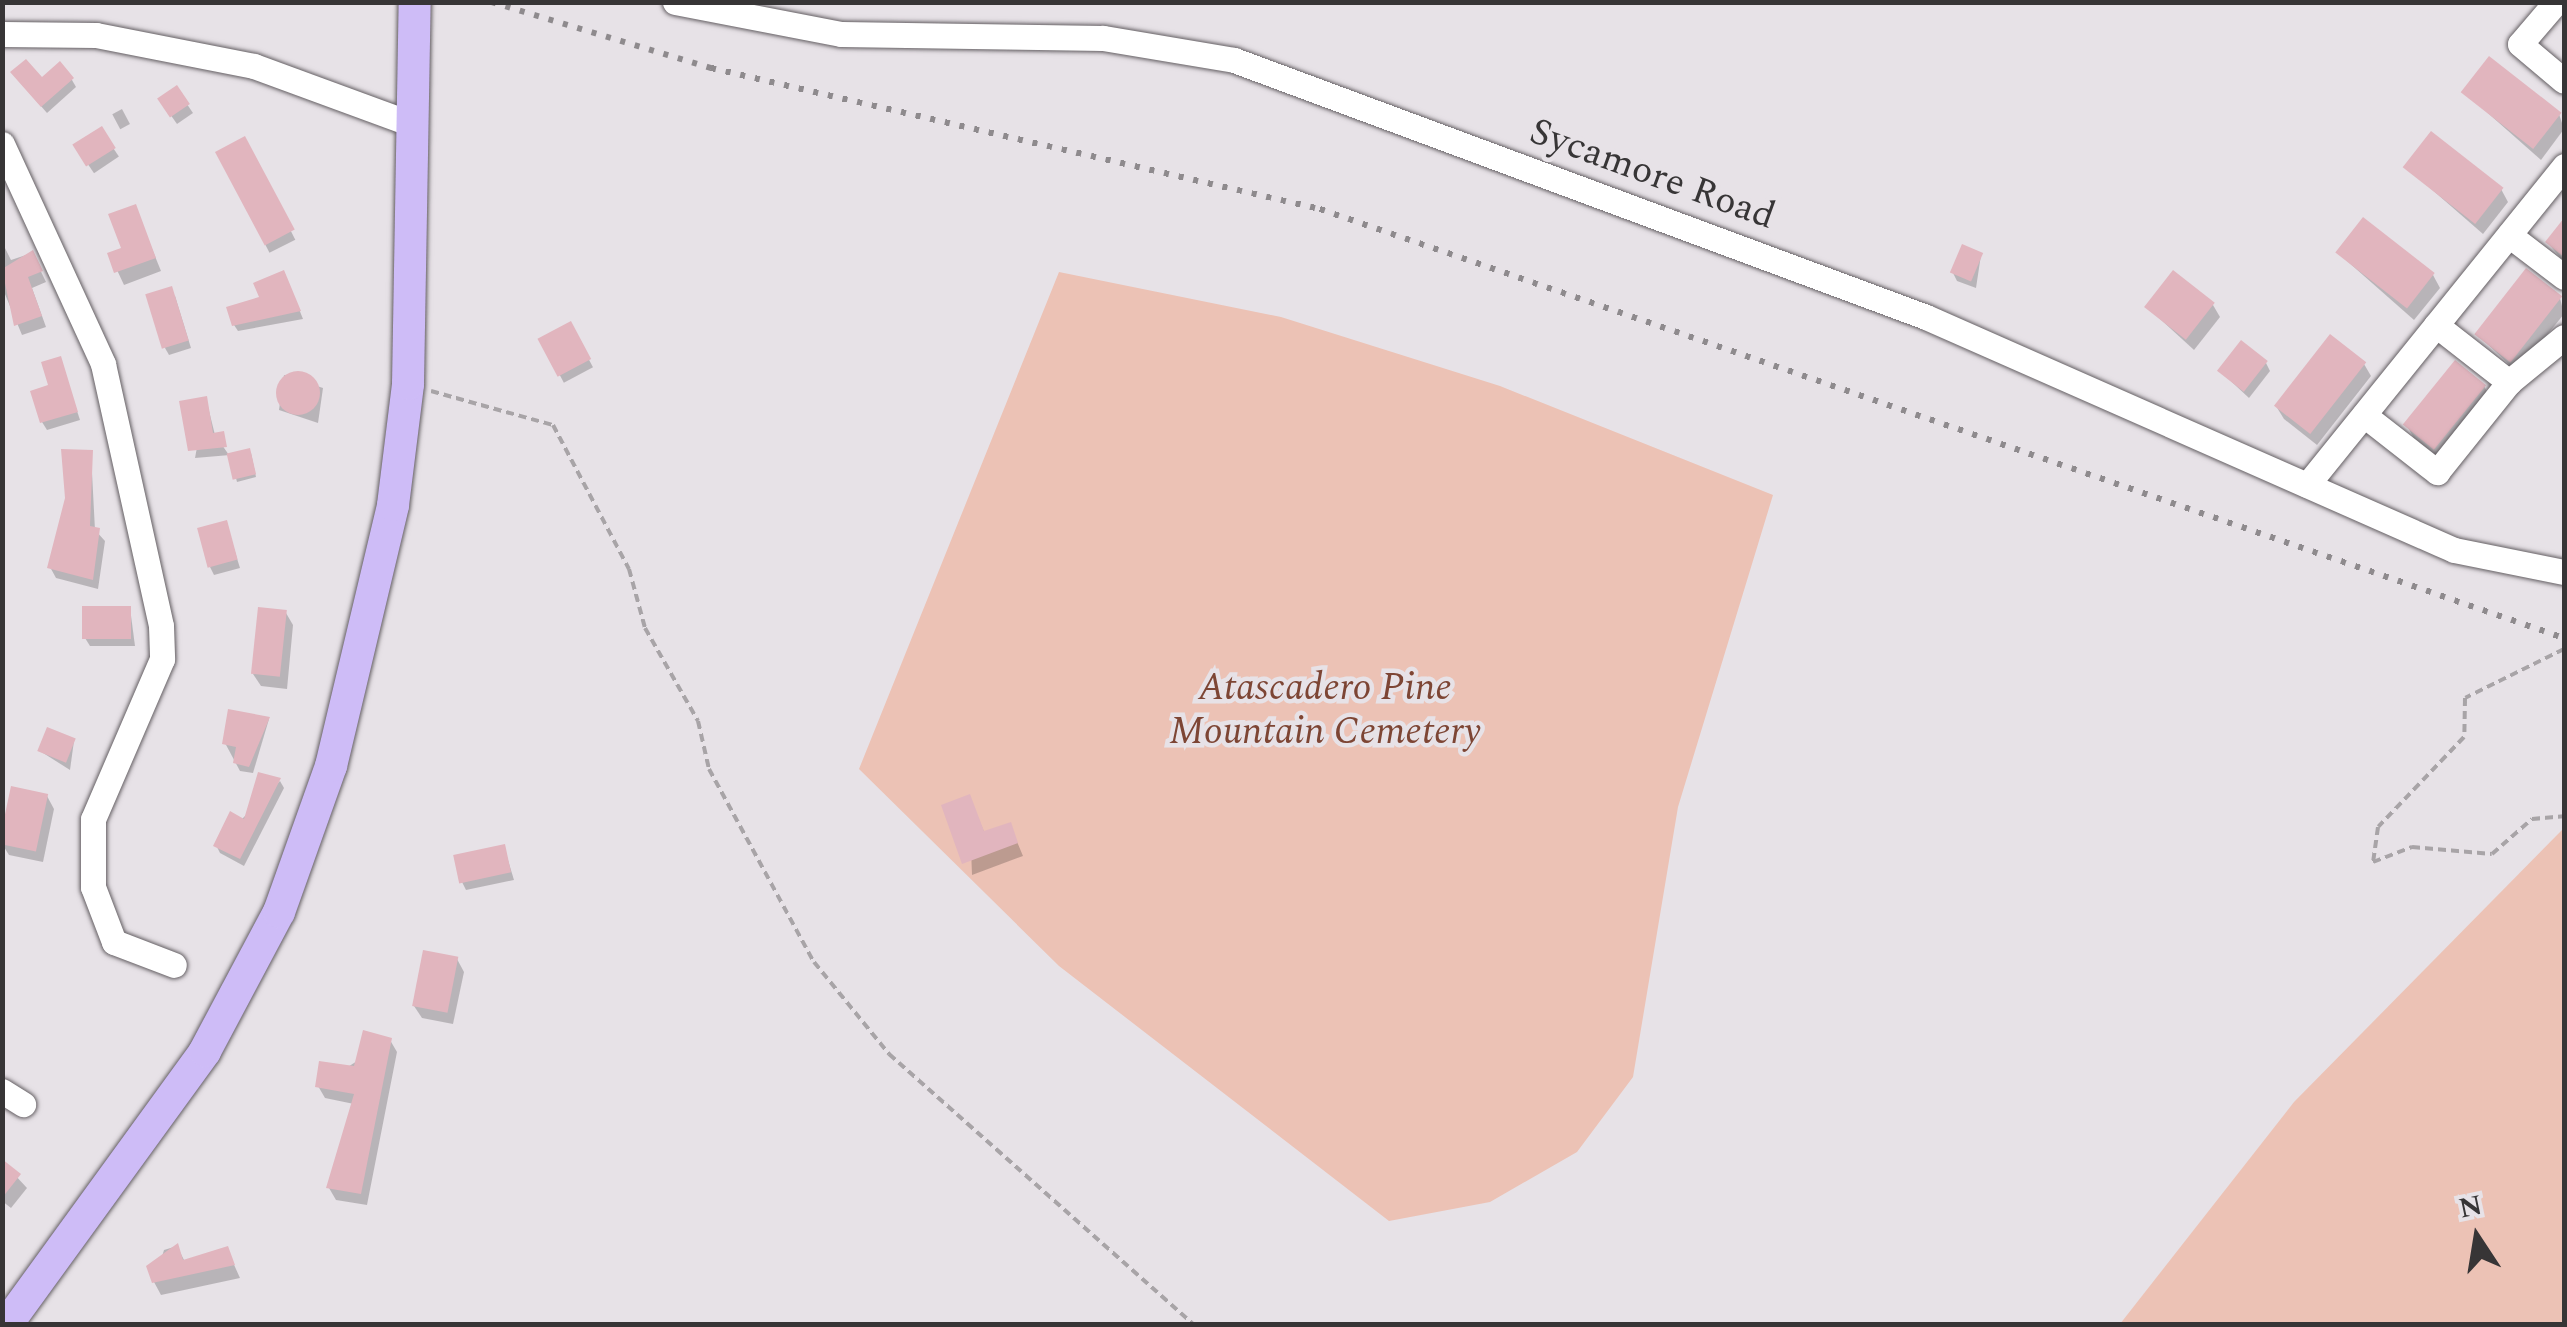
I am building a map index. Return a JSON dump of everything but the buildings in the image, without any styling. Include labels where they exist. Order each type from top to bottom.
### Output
[{"type":"main road","points":[[7,1324],[182,1090],[279,912],[348,700],[393,505],[408,384],[415,2]]},
{"type":"street","name":"Sycamore Road","points":[[674,2],[841,34],[1104,38],[1234,60],[1926,317],[2454,550],[2564,572]]},
{"type":"street","points":[[2556,2],[2520,44],[2564,81]]},
{"type":"street","points":[[2,34],[96,34],[254,66],[412,124]]},
{"type":"street","points":[[2,144],[103,364],[161,626],[162,660],[93,820],[94,887],[114,942],[174,965]]},
{"type":"street","points":[[2308,485],[2564,166]]},
{"type":"street","points":[[2509,235],[2564,277]]},
{"type":"street","points":[[2436,325],[2508,382]]},
{"type":"street","points":[[2364,415],[2437,472],[2508,382],[2564,337]]},
{"type":"path","points":[[408,384],[553,425],[698,721],[710,769],[814,962],[889,1054],[1193,1324]]},
{"type":"path","points":[[2564,649],[2464,698],[2464,738],[2378,828],[2373,862],[2412,847],[2492,854],[2532,818],[2564,816]]},
{"type":"green space","name":"Atascadero Pine Mountain Cemetery","points":[[1059,272],[1281,317],[1500,386],[1773,495],[1678,807],[1633,1077],[1577,1152],[1490,1202],[1389,1221],[1059,966],[859,769]]},
{"type":"green space","points":[[2564,828],[2564,1324],[2120,1324],[2294,1102]]},
{"type":"railway","points":[[491,2],[711,68],[1320,209],[2564,638]]}]
